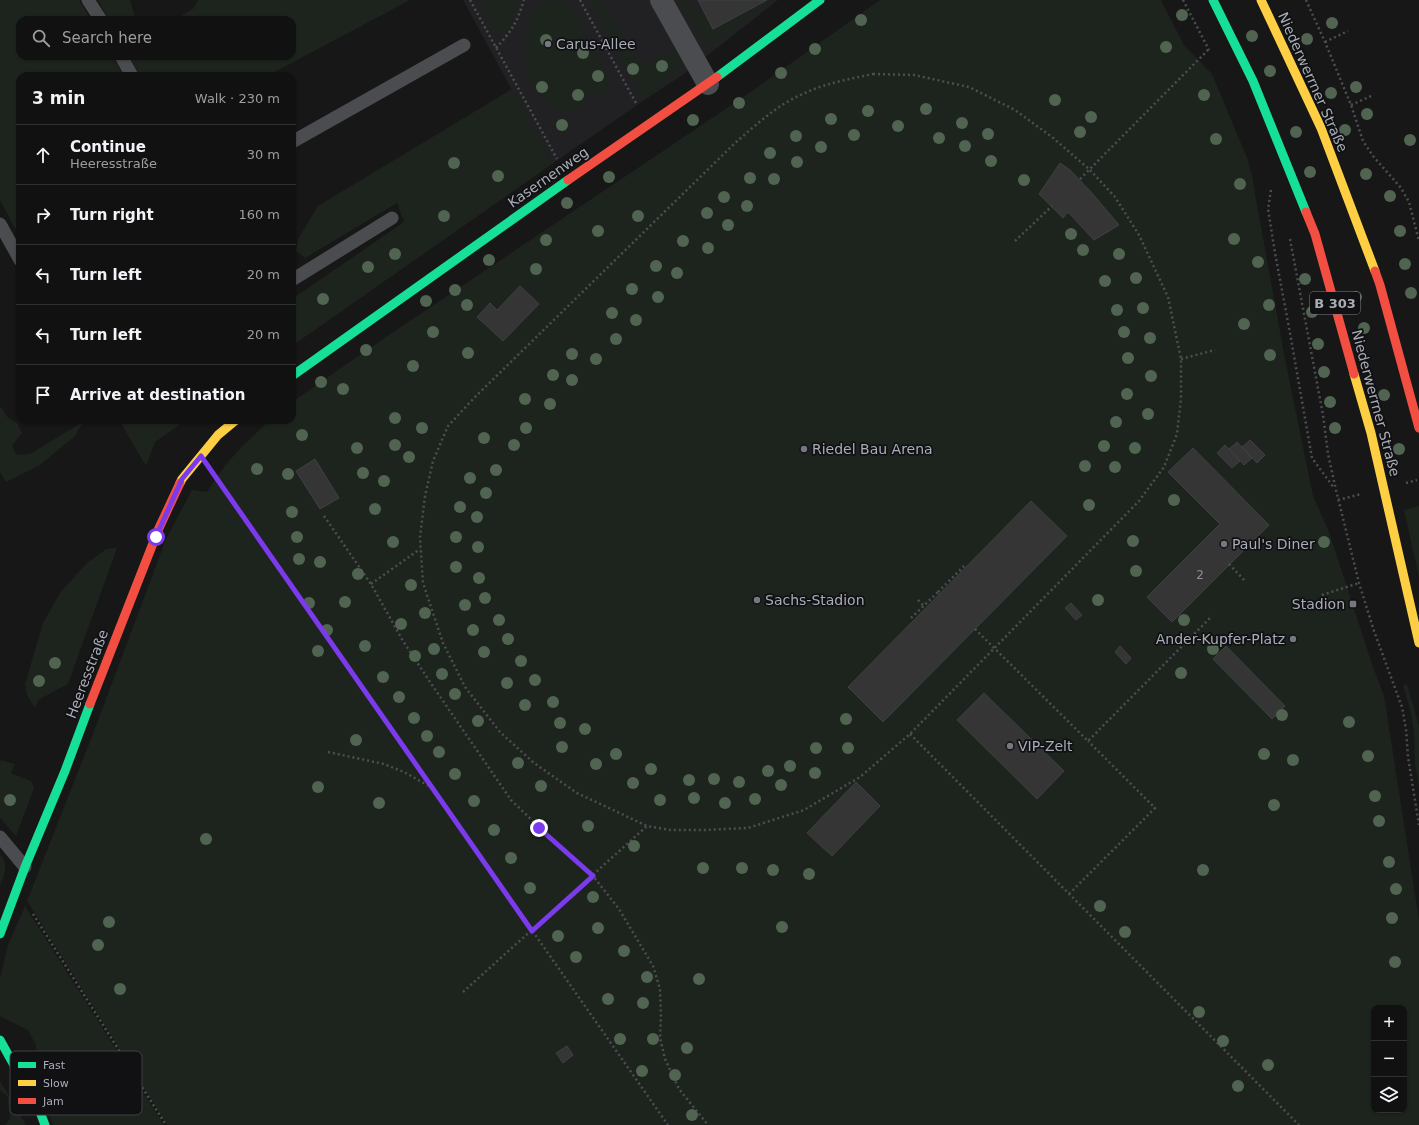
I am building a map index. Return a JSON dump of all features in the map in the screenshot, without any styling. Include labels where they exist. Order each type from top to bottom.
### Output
[{"type":"street","points":[[661,0],[708,84]]},
{"type":"street","name":"Kasernenweg","points":[[296,373],[568,180],[708,84],[820,0]]},
{"type":"street","name":"Niederwerrner Straße","points":[[1213,0],[1253,81],[1315,234],[1371,433],[1419,642]]},
{"type":"street","name":"Niederwerrner Straße","points":[[1261,0],[1321,128],[1380,285],[1419,428]]},
{"type":"street","name":"Heeresstraße","points":[[0,934],[159,528],[182,479],[218,435],[231,424]]},
{"type":"street","points":[[0,1040],[10,1058]]},
{"type":"street","points":[[41,1115],[45,1125]]},
{"type":"lane","points":[[88,0],[98,16]]},
{"type":"lane","points":[[296,140],[464,45]]},
{"type":"lane","points":[[123,60],[130,72]]},
{"type":"lane","points":[[296,278],[392,218]]},
{"type":"lane","points":[[0,224],[16,253]]},
{"type":"lane","points":[[0,837],[25,867]]},
{"type":"path","points":[[470,0],[568,180]]},
{"type":"path","points":[[496,48],[514,26],[524,0]]},
{"type":"path","points":[[580,0],[647,126]]},
{"type":"path","points":[[1183,0],[1212,56]]},
{"type":"path","points":[[1306,0],[1351,105],[1363,141],[1373,156],[1401,188],[1409,202],[1419,241]]},
{"type":"path","points":[[1325,42],[1348,31]]},
{"type":"path","points":[[1080,180],[1208,49]]},
{"type":"path","points":[[873,74],[914,75],[969,87],[1015,110],[1052,137],[1090,170],[1115,197],[1139,235],[1168,297],[1181,359],[1181,398],[1176,434],[1164,467],[1139,501],[910,734],[860,777],[804,810],[748,828],[670,830],[647,826],[577,793],[534,763],[500,732],[465,687],[443,643],[423,583],[420,537],[425,496],[433,461],[448,426],[475,397],[735,143],[770,113],[804,93],[838,81],[873,74]]},
{"type":"path","points":[[1351,105],[1372,96]]},
{"type":"path","points":[[1268,183],[1274,194]]},
{"type":"path","points":[[1271,190],[1268,210],[1272,239],[1312,458],[1336,490]]},
{"type":"path","points":[[1015,241],[1052,206]]},
{"type":"path","points":[[1289,236],[1323,415],[1328,454],[1338,500],[1359,582],[1374,632],[1402,707],[1406,729],[1408,757],[1419,824]]},
{"type":"path","points":[[1181,359],[1215,350]]},
{"type":"path","points":[[201,456],[668,1125]]},
{"type":"path","points":[[1338,500],[1368,492]]},
{"type":"path","points":[[324,516],[371,584],[403,641],[511,800],[560,848],[593,876],[620,909],[653,966],[660,989],[660,1038],[665,1059],[679,1089],[708,1125]]},
{"type":"path","points":[[371,584],[421,549]]},
{"type":"path","points":[[1229,564],[1246,582]]},
{"type":"path","points":[[911,618],[939,593],[964,566]]},
{"type":"path","points":[[1322,595],[1359,582]]},
{"type":"path","points":[[918,600],[924,606]]},
{"type":"path","points":[[1088,741],[1212,616]]},
{"type":"path","points":[[975,629],[1155,808],[1069,894]]},
{"type":"path","points":[[910,734],[1299,1125]]},
{"type":"path","points":[[328,752],[384,764],[404,772],[431,787]]},
{"type":"path","points":[[463,992],[647,826]]},
{"type":"path","points":[[17,889],[119,1051]]},
{"type":"path","points":[[142,1087],[166,1125]]},
{"type":"shaded area","points":[[0,0],[79,0],[89,16],[16,16],[16,60],[114,60],[122,72],[16,72],[16,230],[0,200]]},
{"type":"shaded area","points":[[98,0],[130,0],[135,16],[107,16]]},
{"type":"shaded area","points":[[198,0],[410,0],[275,72],[138,72],[131,60],[296,60],[296,16],[181,16],[194,8]]},
{"type":"shaded area","name":"Carus-Allee","points":[[463,0],[778,0],[684,74],[552,164]]},
{"type":"shaded area","points":[[477,0],[520,0],[517,10],[506,31],[498,35],[493,31],[482,7]]},
{"type":"shaded area","points":[[590,0],[602,0],[640,66],[673,48],[683,66],[681,71],[643,99]]},
{"type":"shaded area","points":[[678,0],[688,0],[695,14],[703,10],[714,29],[767,0],[775,0],[707,48]]},
{"type":"shaded area","name":"Sachs-Stadion","points":[[880,0],[1161,0],[1184,45],[1212,74],[1248,160],[1253,180],[1285,359],[1313,496],[1329,532],[1373,667],[1384,696],[1419,920],[1419,1125],[167,1125],[142,1085],[142,1051],[121,1051],[27,901],[91,739],[166,539],[192,490],[207,492],[228,462],[266,424],[296,424],[296,399],[742,98]]},
{"type":"shaded area","points":[[550,1],[567,1],[575,9],[585,35],[595,49],[598,60],[610,78],[610,86],[604,95],[589,95],[582,107],[574,112],[564,112],[545,100],[525,71],[525,35],[536,10],[539,6]]},
{"type":"shaded area","points":[[512,89],[552,164],[296,343],[296,296],[404,222],[397,203],[305,258],[296,251],[298,239],[318,206]]},
{"type":"shaded area","points":[[0,407],[8,418],[18,424],[22,433],[12,445],[16,455],[30,454],[82,424],[75,436],[40,465],[6,482],[0,472]]},
{"type":"shaded area","points":[[121,424],[180,424],[155,442],[146,466]]},
{"type":"shaded area","points":[[1419,506],[1419,577],[1404,510]]},
{"type":"shaded area","points":[[117,548],[68,684],[38,700],[35,708],[27,695],[25,684],[43,623],[60,593],[86,564],[106,549]]},
{"type":"shaded area","points":[[1407,684],[1419,726],[1419,786],[1415,763],[1414,731],[1410,708],[1403,686]]},
{"type":"shaded area","points":[[1,760],[15,764],[11,773],[31,781],[34,788],[16,836],[0,818]]},
{"type":"shaded area","points":[[0,854],[5,865],[5,873],[0,885]]},
{"type":"shaded area","points":[[25,906],[117,1051],[37,1051],[36,1045],[28,1030],[1,1017],[0,979],[8,945]]},
{"type":"shaded area","points":[[0,1081],[10,1098],[10,1115],[20,1115],[26,1125],[5,1125],[10,1119],[8,1097],[0,1090]]},
{"type":"shaded area","points":[[142,1090],[164,1125],[53,1125],[49,1115],[142,1115]]},
{"type":"building","points":[[698,0],[767,0],[713,29]]},
{"type":"building","points":[[1060,163],[1070,170],[1091,192],[1119,225],[1094,240],[1068,212],[1063,218],[1039,194]]},
{"type":"building","points":[[520,286],[539,304],[503,341],[477,317],[490,303],[497,310]]},
{"type":"building","points":[[1250,440],[1265,455],[1257,463],[1242,447]]},
{"type":"building","points":[[1237,442],[1252,458],[1244,465],[1229,449]]},
{"type":"building","points":[[1225,445],[1240,461],[1232,468],[1217,453]]},
{"type":"building","name":"Paul's Diner","points":[[1193,448],[1269,525],[1172,622],[1147,597],[1220,524],[1168,472]]},
{"type":"building","points":[[315,459],[339,498],[320,509],[296,471]]},
{"type":"building","points":[[1031,501],[1067,536],[883,722],[848,687]]},
{"type":"building","points":[[1071,603],[1082,615],[1076,620],[1065,608]]},
{"type":"building","points":[[1120,646],[1131,658],[1126,664],[1115,652]]},
{"type":"building","points":[[1226,646],[1285,706],[1272,719],[1213,659]]},
{"type":"building","name":"VIP-Zelt","points":[[984,693],[1064,771],[1037,799],[957,720]]},
{"type":"building","points":[[856,782],[880,806],[832,856],[807,833]]},
{"type":"building","points":[[567,1046],[573,1055],[563,1063],[556,1053]]},
{"type":"traffic: fast","points":[[717,77],[820,0]]},
{"type":"traffic: fast","points":[[1213,0],[1253,81],[1306,212]]},
{"type":"traffic: fast","points":[[296,373],[568,180]]},
{"type":"traffic: fast","points":[[0,934],[90,704]]},
{"type":"traffic: fast","points":[[0,1040],[10,1058]]},
{"type":"traffic: fast","points":[[41,1115],[45,1125]]},
{"type":"traffic: slow","points":[[1261,0],[1321,128],[1375,271]]},
{"type":"traffic: slow","points":[[1354,374],[1371,433],[1419,643]]},
{"type":"traffic: slow","points":[[180,483],[218,435],[231,424]]},
{"type":"traffic: jam","points":[[568,180],[717,77]]},
{"type":"traffic: jam","points":[[1306,212],[1315,234],[1354,374]]},
{"type":"traffic: jam","points":[[1375,271],[1419,428]]},
{"type":"traffic: jam","points":[[90,704],[159,528],[180,483]]},
{"type":"place","name":"Carus-Allee","points":[[548,44]]},
{"type":"place","name":"Riedel Bau Arena","points":[[804,449]]},
{"type":"place","name":"Paul's Diner","points":[[1224,544]]},
{"type":"place","name":"Sachs-Stadion","points":[[757,600]]},
{"type":"place","name":"Stadion","points":[[1353,604]]},
{"type":"place","name":"Ander-Kupfer-Platz","points":[[1293,639]]},
{"type":"place","name":"VIP-Zelt","points":[[1010,746]]},
{"type":"route","points":[[156,537],[182,479],[201,456],[532,931],[593,876],[539,828]]}]
